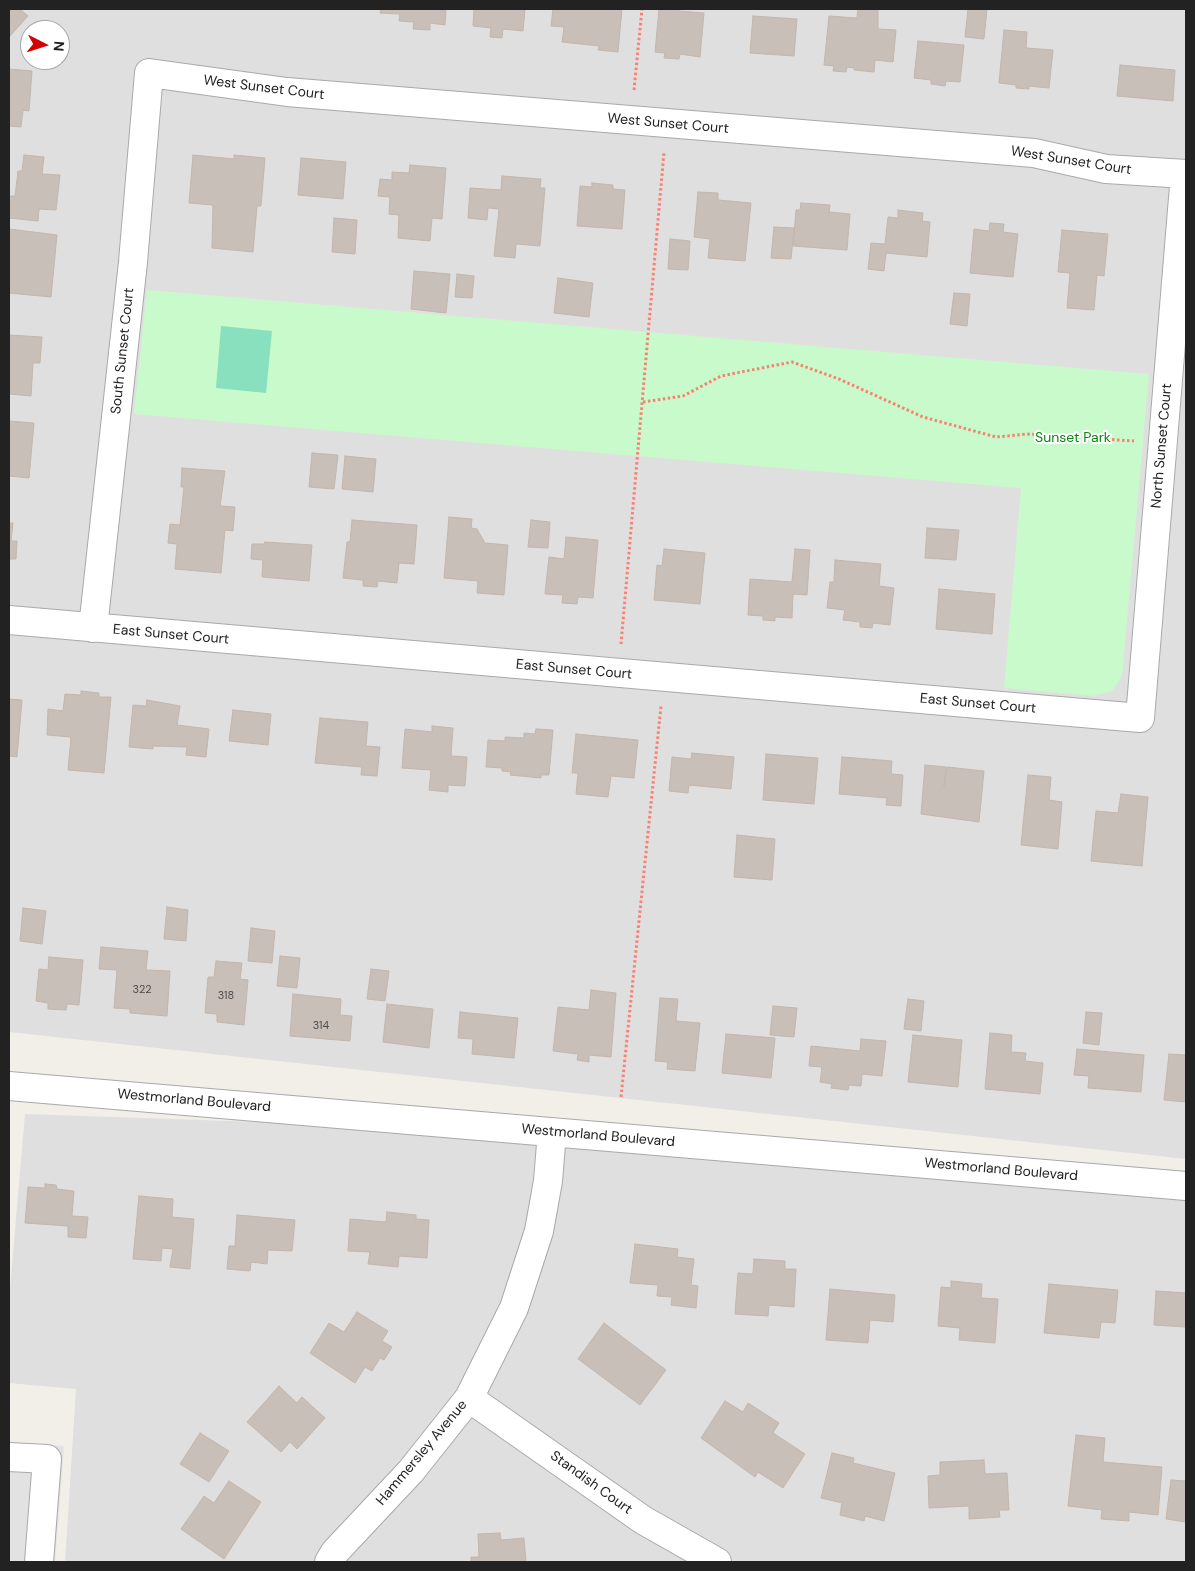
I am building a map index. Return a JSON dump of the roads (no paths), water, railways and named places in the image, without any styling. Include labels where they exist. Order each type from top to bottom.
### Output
[{"type":"street","name":"West Sunset Court","points":[[149,73],[287,92],[1034,153],[1106,169],[1186,174]]},
{"type":"street","name":"South Sunset Court","points":[[93,628],[133,262],[149,73]]},
{"type":"street","name":"North Sunset Court","points":[[1140,718],[1186,174]]},
{"type":"street","name":"East Sunset Court","points":[[9,620],[1140,718]]},
{"type":"street","name":"Westmorland Boulevard","points":[[9,1086],[1186,1186]]},
{"type":"street","name":"Hammersley Avenue","points":[[329,1562],[335,1552],[411,1470],[469,1398],[514,1308],[538,1231],[548,1181],[552,1132]]},
{"type":"street","name":"Standish Court","points":[[469,1398],[642,1520],[717,1562]]},
{"type":"street","points":[[9,1457],[48,1459],[39,1562]]},
{"type":"park label","name":"Sunset Park","points":[[1073,438]]}]
